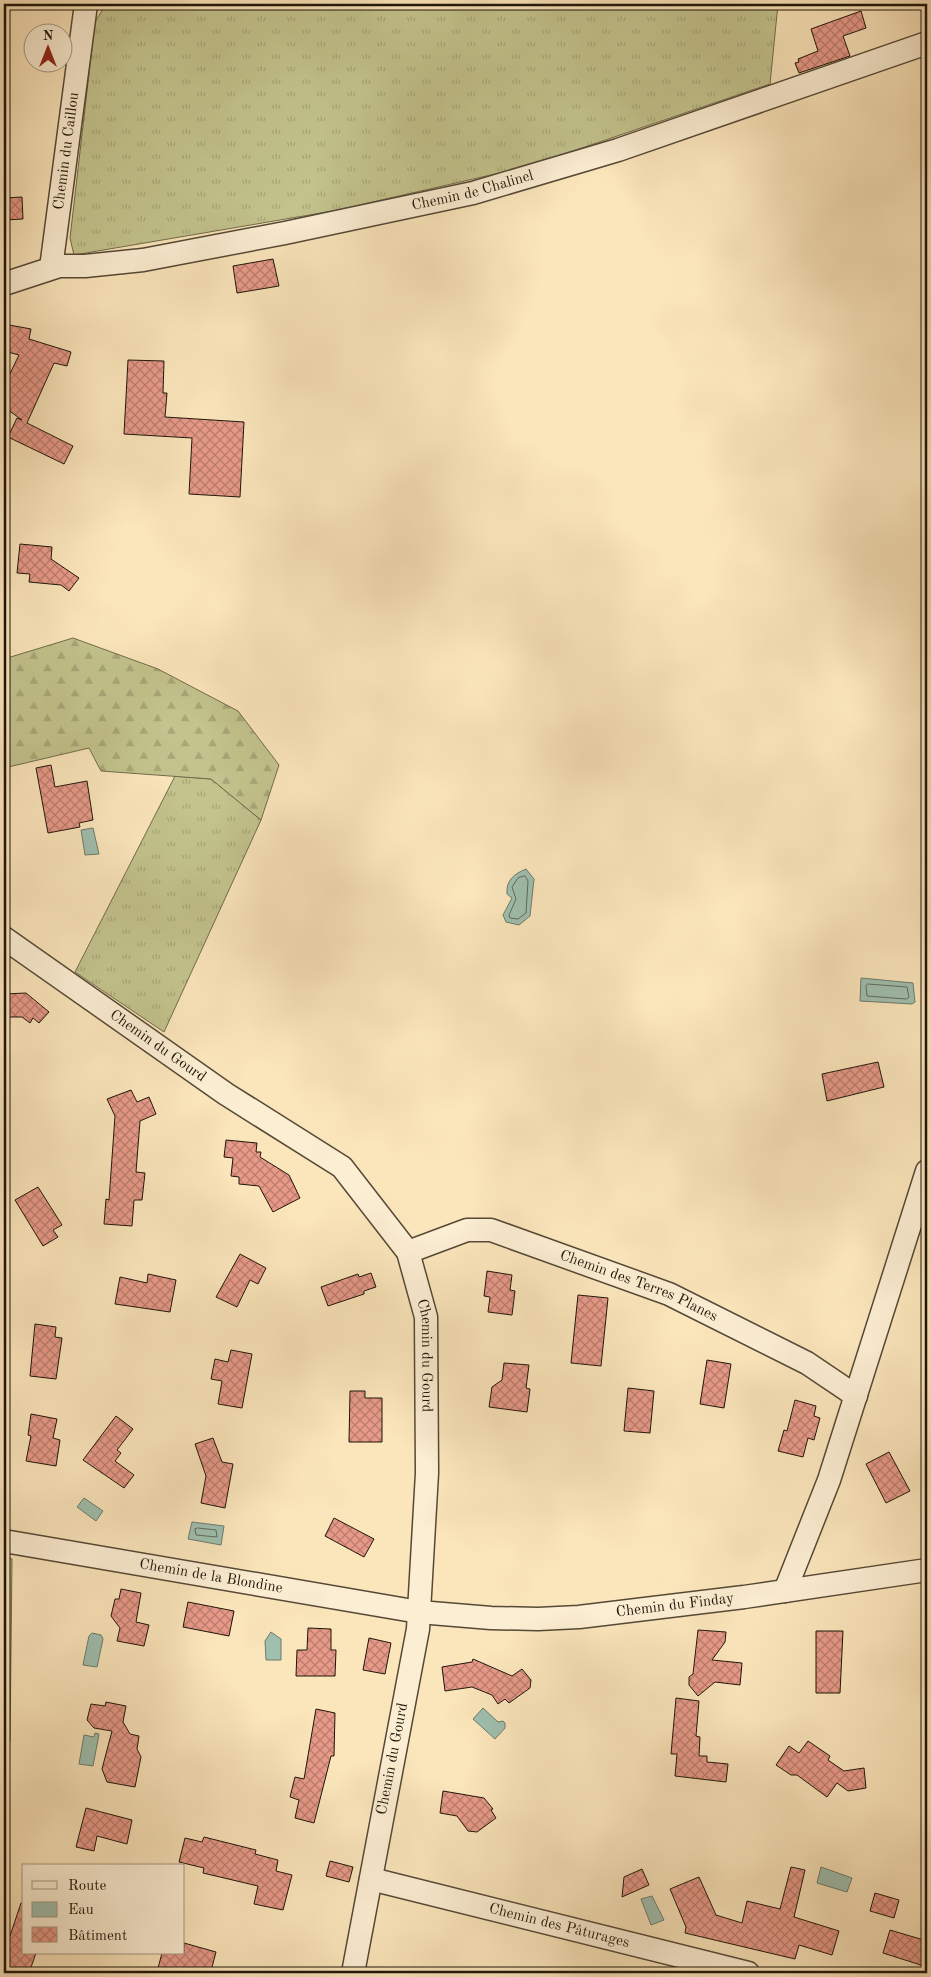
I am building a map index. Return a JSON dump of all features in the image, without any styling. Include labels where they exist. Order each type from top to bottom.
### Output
[{"type":"street","name":"Chemin du Caillou","points":[[51,268],[86,4]]},
{"type":"street","name":"Chemin de Chalinel","points":[[4,284],[59,266],[85,266],[144,260],[294,232],[473,193],[618,150],[927,43]]},
{"type":"street","name":"Chemin du Gourd","points":[[4,938],[226,1094],[342,1167],[408,1252],[426,1317],[427,1473],[418,1629],[353,1973]]},
{"type":"street","points":[[785,1591],[829,1480],[927,1171]]},
{"type":"street","name":"Chemin des Terres Planes","points":[[408,1252],[467,1230],[491,1230],[669,1294],[807,1363],[856,1396]]},
{"type":"street","name":"Chemin de la Blondine","points":[[4,1541],[419,1612]]},
{"type":"street","name":"Chemin du Finday","points":[[419,1612],[491,1618],[538,1619],[579,1617],[785,1591],[927,1570]]},
{"type":"street","name":"Chemin des Pâturages","points":[[371,1879],[748,1973]]},
{"type":"green space","points":[[106,4],[778,4],[770,84],[526,167],[333,211],[74,255],[70,238],[95,22]]},
{"type":"green space","points":[[73,638],[158,669],[238,711],[279,765],[261,820],[211,779],[101,771],[89,748],[4,768],[4,659]]},
{"type":"green space","points":[[175,776],[211,779],[261,820],[164,1032],[75,972]]},
{"type":"green space","points":[[4,1557],[12,1559],[10,1742],[4,1741]]},
{"type":"water","points":[[93,828],[99,854],[85,855],[81,830]]},
{"type":"water","points":[[526,869],[534,879],[530,916],[519,925],[506,922],[503,915],[512,898],[507,894],[509,881],[514,875]]},
{"type":"water","points":[[861,978],[913,983],[915,1002],[912,1004],[860,1001]]},
{"type":"water","points":[[84,1498],[103,1511],[96,1521],[77,1507]]},
{"type":"water","points":[[192,1522],[224,1526],[221,1545],[188,1539]]},
{"type":"water","points":[[271,1632],[281,1639],[281,1660],[266,1660],[265,1641]]},
{"type":"water","points":[[92,1633],[101,1635],[103,1639],[97,1667],[83,1665],[89,1636]]},
{"type":"water","points":[[483,1708],[498,1722],[503,1721],[505,1723],[505,1728],[495,1739],[473,1719]]},
{"type":"water","points":[[95,1733],[99,1734],[93,1766],[79,1764],[84,1735],[94,1737]]},
{"type":"water","points":[[821,1867],[852,1878],[847,1892],[817,1883]]},
{"type":"water","points":[[652,1896],[664,1920],[651,1925],[641,1899]]},
{"type":"building","points":[[861,11],[866,28],[843,36],[850,56],[799,73],[795,63],[799,62],[798,59],[818,51],[811,29]]},
{"type":"building","points":[[22,197],[23,219],[4,220],[4,198]]},
{"type":"building","points":[[273,259],[279,286],[237,293],[233,266]]},
{"type":"building","points":[[4,324],[31,329],[29,339],[71,352],[67,366],[54,363],[27,423],[73,446],[64,464],[8,437],[17,418],[22,420],[4,407],[4,386],[19,355],[4,351]]},
{"type":"building","points":[[128,360],[164,361],[163,393],[167,393],[165,417],[244,422],[240,497],[189,494],[192,438],[124,434]]},
{"type":"building","points":[[20,544],[52,547],[51,559],[79,578],[69,591],[61,585],[29,582],[30,574],[17,573]]},
{"type":"building","points":[[51,765],[55,787],[87,781],[93,820],[79,823],[80,827],[48,833],[36,768]]},
{"type":"building","points":[[26,993],[49,1012],[39,1023],[33,1018],[30,1023],[22,1017],[4,1017],[4,994]]},
{"type":"building","points":[[878,1062],[884,1087],[827,1101],[822,1074]]},
{"type":"building","points":[[131,1090],[137,1102],[149,1097],[156,1114],[140,1121],[136,1172],[145,1173],[142,1200],[134,1200],[132,1226],[104,1224],[106,1199],[109,1200],[115,1116],[107,1099]]},
{"type":"building","points":[[226,1140],[257,1143],[256,1152],[261,1152],[260,1157],[289,1175],[300,1198],[273,1212],[259,1186],[239,1184],[239,1177],[231,1176],[233,1158],[224,1157]]},
{"type":"building","points":[[38,1187],[62,1225],[53,1230],[58,1237],[43,1246],[15,1200]]},
{"type":"building","points":[[240,1254],[266,1268],[258,1284],[250,1280],[237,1307],[216,1297]]},
{"type":"building","points":[[487,1271],[512,1275],[510,1290],[515,1291],[512,1315],[488,1312],[490,1297],[484,1296]]},
{"type":"building","points":[[371,1273],[376,1287],[364,1291],[364,1294],[328,1306],[321,1287],[358,1274],[359,1277]]},
{"type":"building","points":[[148,1274],[176,1280],[170,1312],[115,1304],[120,1277],[147,1283]]},
{"type":"building","points":[[578,1295],[608,1298],[601,1366],[571,1363]]},
{"type":"building","points":[[35,1324],[56,1327],[55,1337],[62,1338],[56,1379],[30,1376]]},
{"type":"building","points":[[231,1350],[252,1354],[242,1408],[218,1404],[222,1381],[211,1379],[215,1359],[228,1362]]},
{"type":"building","points":[[707,1360],[731,1364],[724,1408],[700,1404]]},
{"type":"building","points":[[504,1363],[529,1365],[526,1388],[530,1389],[527,1412],[489,1407],[492,1387],[502,1380]]},
{"type":"building","points":[[628,1388],[654,1391],[650,1433],[624,1431]]},
{"type":"building","points":[[350,1391],[365,1391],[365,1398],[382,1398],[382,1442],[349,1442]]},
{"type":"building","points":[[795,1400],[816,1406],[814,1416],[820,1418],[814,1440],[808,1438],[803,1457],[778,1451],[784,1430],[787,1431]]},
{"type":"building","points":[[31,1414],[57,1419],[53,1438],[60,1440],[56,1466],[26,1461],[31,1436],[28,1435]]},
{"type":"building","points":[[116,1416],[133,1429],[117,1450],[121,1453],[115,1461],[134,1475],[124,1488],[83,1460]]},
{"type":"building","points":[[213,1438],[222,1462],[233,1464],[225,1508],[201,1503],[206,1476],[195,1444]]},
{"type":"building","points":[[889,1452],[910,1491],[886,1503],[866,1464]]},
{"type":"building","points":[[334,1518],[374,1539],[364,1557],[325,1536]]},
{"type":"building","points":[[121,1589],[141,1593],[136,1622],[149,1625],[144,1646],[117,1641],[120,1628],[111,1616],[115,1599],[119,1599]]},
{"type":"building","points":[[188,1602],[234,1611],[229,1636],[183,1627]]},
{"type":"building","points":[[308,1628],[331,1629],[331,1650],[336,1650],[335,1676],[296,1676],[297,1650],[307,1650]]},
{"type":"building","points":[[698,1630],[726,1632],[725,1642],[712,1660],[742,1663],[740,1685],[715,1682],[698,1696],[689,1685],[689,1677],[693,1674]]},
{"type":"building","points":[[816,1631],[843,1631],[840,1693],[816,1693]]},
{"type":"building","points":[[369,1638],[391,1643],[385,1674],[363,1670]]},
{"type":"building","points":[[473,1659],[512,1676],[522,1669],[531,1680],[530,1688],[509,1703],[505,1699],[498,1704],[492,1695],[472,1687],[445,1691],[442,1667],[472,1662]]},
{"type":"building","points":[[676,1698],[699,1701],[696,1736],[700,1737],[699,1756],[707,1756],[707,1762],[728,1764],[726,1782],[675,1776],[677,1754],[671,1754]]},
{"type":"building","points":[[106,1702],[126,1706],[123,1722],[130,1734],[139,1736],[137,1749],[141,1757],[135,1787],[107,1782],[102,1769],[112,1731],[94,1728],[87,1720],[91,1704],[105,1706]]},
{"type":"building","points":[[316,1709],[335,1713],[334,1756],[331,1756],[314,1823],[295,1818],[299,1800],[290,1797],[295,1777],[304,1779]]},
{"type":"building","points":[[808,1741],[830,1756],[828,1760],[844,1771],[864,1768],[866,1788],[848,1791],[837,1783],[827,1797],[797,1775],[791,1775],[776,1765],[789,1746],[799,1753]]},
{"type":"building","points":[[443,1791],[484,1798],[493,1809],[491,1810],[496,1818],[477,1832],[468,1831],[457,1816],[440,1813]]},
{"type":"building","points":[[86,1808],[132,1820],[127,1844],[97,1836],[94,1851],[76,1847]]},
{"type":"building","points":[[204,1837],[256,1850],[255,1854],[278,1860],[276,1871],[292,1875],[283,1910],[254,1904],[258,1886],[203,1873],[204,1868],[179,1862],[185,1838],[202,1842]]},
{"type":"building","points":[[330,1861],[353,1867],[349,1882],[326,1876]]},
{"type":"building","points":[[791,1867],[805,1870],[794,1917],[839,1931],[832,1955],[799,1945],[795,1959],[685,1933],[686,1927],[670,1889],[699,1877],[716,1915],[742,1923],[747,1901],[780,1909]]},
{"type":"building","points":[[642,1869],[649,1885],[622,1897],[624,1877]]},
{"type":"building","points":[[875,1893],[899,1900],[894,1918],[870,1911]]},
{"type":"building","points":[[22,1903],[22,1954],[36,1954],[29,1973],[4,1973],[4,1954]]},
{"type":"building","points":[[890,1930],[927,1941],[927,1967],[883,1953]]},
{"type":"building","points":[[185,1943],[216,1952],[211,1971],[203,1969],[202,1973],[179,1973],[158,1968],[162,1954],[185,1954]]}]
